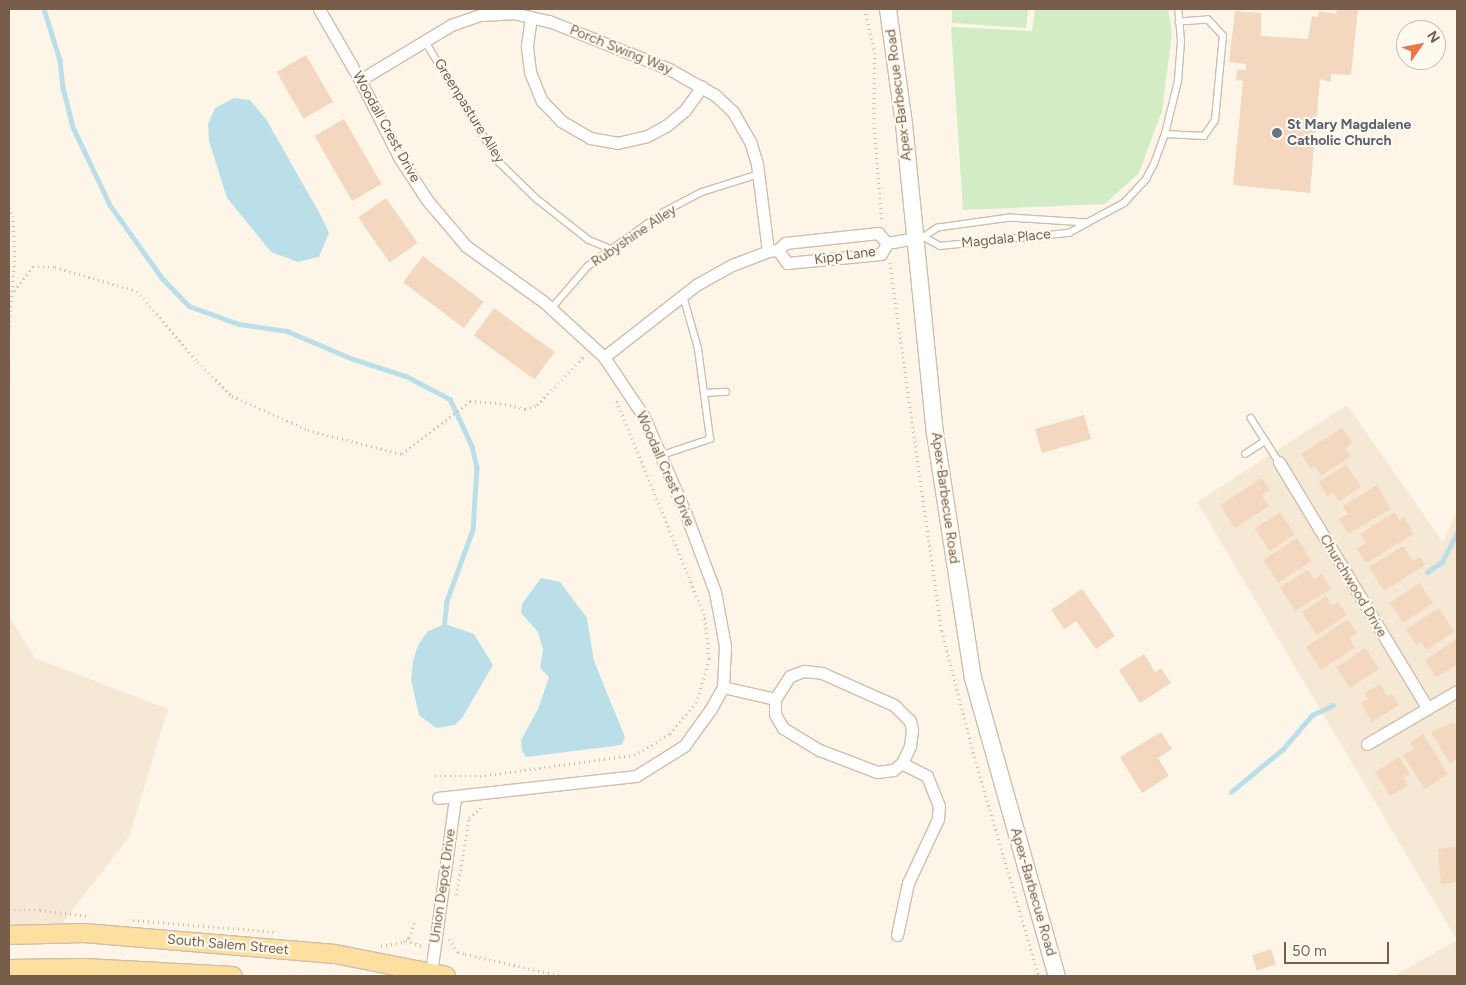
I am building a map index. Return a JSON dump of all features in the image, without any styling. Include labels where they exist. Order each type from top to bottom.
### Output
[{"type":"main road","name":"South Salem Street","points":[[9,935],[84,933],[335,954],[439,975]]},
{"type":"main road","points":[[9,969],[85,968],[233,976]]},
{"type":"street","name":"Woodall Crest Drive","points":[[319,9],[360,80],[399,158],[427,200],[466,246],[551,309],[604,357],[644,417],[662,455],[715,592],[725,646],[723,687]]},
{"type":"street","name":"Apex-Barbecue Road","points":[[888,9],[919,237],[935,433],[973,678],[1057,976]]},
{"type":"street","name":"Porch Swing Way","points":[[360,80],[451,25],[480,15],[513,13],[530,17],[669,68],[702,87],[733,112],[750,141],[759,174],[773,251]]},
{"type":"street","points":[[530,17],[527,47],[530,72],[542,101],[561,121],[590,138],[617,143],[647,136],[666,126],[686,110],[702,87]]},
{"type":"street","name":"Kipp Lane","points":[[604,357],[683,296],[732,265],[773,251],[785,243],[878,232],[887,243],[881,254],[787,263],[773,251]]},
{"type":"street","points":[[887,243],[919,237]]},
{"type":"street","name":"Churchwood Drive","points":[[1279,462],[1428,709]]},
{"type":"street","points":[[804,670],[822,673],[894,705],[910,721],[912,730],[910,746],[902,763],[893,770],[878,772],[819,750],[783,728],[775,714],[775,699],[790,676],[804,670]]},
{"type":"street","points":[[438,798],[455,798],[636,776],[684,746],[723,687],[775,699]]},
{"type":"street","points":[[1367,744],[1457,691]]},
{"type":"street","points":[[897,935],[908,883],[938,819],[939,806],[927,776],[902,763]]},
{"type":"street","name":"Union Depot Drive","points":[[439,975],[455,798]]},
{"type":"lane","name":"Magdala Place","points":[[919,237],[940,246],[1069,233],[1112,211],[1136,192],[1146,179],[1165,134],[1178,82],[1178,9]]},
{"type":"lane","points":[[1165,134],[1204,136],[1215,120],[1223,36],[1208,20],[1179,22]]},
{"type":"lane","name":"Greenpasture Alley","points":[[426,40],[500,163],[551,211],[589,240],[611,249]]},
{"type":"lane","name":"Rubyshine Alley","points":[[551,309],[588,266],[664,212],[702,192],[759,174]]},
{"type":"lane","name":"Magdala Place","points":[[919,237],[938,228],[1010,218],[1088,223]]},
{"type":"lane","points":[[662,455],[710,439],[698,349],[683,296]]},
{"type":"lane","points":[[704,393],[726,392]]},
{"type":"lane","points":[[1250,418],[1279,462]]},
{"type":"lane","points":[[1245,454],[1265,441]]},
{"type":"path","points":[[9,208],[13,216],[14,291],[9,334]]},
{"type":"path","points":[[14,291],[33,267],[55,267],[137,291],[198,362],[232,396],[308,430],[350,443],[402,454],[448,416],[470,401],[500,403],[525,409],[537,405],[584,356]]},
{"type":"path","points":[[9,363],[9,388]]},
{"type":"path","points":[[435,776],[480,776],[634,755],[670,734],[696,703],[709,659],[704,616],[612,392]]},
{"type":"path","points":[[455,897],[464,862],[468,818],[480,809],[478,801]]},
{"type":"path","points":[[9,910],[40,910],[95,917]]},
{"type":"path","points":[[123,920],[279,932]]},
{"type":"path","points":[[372,944],[389,947],[406,940],[415,921]]},
{"type":"path","points":[[448,932],[454,948],[465,954],[563,976]]},
{"type":"path","points":[[406,940],[411,944]]},
{"type":"path","points":[[449,951],[454,948]]},
{"type":"shaded area","points":[[1347,405],[1443,542],[1457,511],[1457,940],[1197,502]]},
{"type":"shaded area","points":[[9,616],[35,658],[168,709],[129,837],[47,943],[9,944]]},
{"type":"shaded area","points":[[1457,940],[1457,976],[1394,976]]},
{"type":"green space","points":[[952,9],[1028,9],[1026,28],[952,23]]},
{"type":"green space","points":[[1035,9],[1168,9],[1172,33],[1162,111],[1139,173],[1105,204],[963,210],[951,27],[1032,31]]},
{"type":"water","points":[[234,98],[250,100],[266,119],[320,214],[329,233],[319,257],[298,262],[271,252],[227,198],[209,141],[208,124],[215,108]]},
{"type":"water","points":[[541,578],[560,582],[587,618],[594,661],[625,737],[622,745],[526,757],[522,751],[521,740],[538,709],[549,677],[540,668],[543,650],[538,632],[521,613],[522,604]]},
{"type":"water","points":[[445,624],[474,634],[493,665],[462,718],[455,725],[436,728],[419,715],[411,680],[413,661],[418,645],[428,631]]},
{"type":"building","name":"St Mary Magdalene Catholic Church","points":[[1337,9],[1358,9],[1351,75],[1331,74],[1331,82],[1320,79],[1310,193],[1233,185],[1243,81],[1236,80],[1237,70],[1246,70],[1246,64],[1229,62],[1235,11],[1261,13],[1261,36],[1308,39],[1312,16],[1318,17],[1319,11],[1336,14]]},
{"type":"building","points":[[306,55],[333,102],[304,119],[277,72]]},
{"type":"building","points":[[344,119],[382,184],[352,201],[315,136]]},
{"type":"building","points":[[386,198],[418,243],[390,263],[358,218]]},
{"type":"building","points":[[423,256],[484,302],[464,328],[403,282]]},
{"type":"building","points":[[494,308],[555,352],[535,380],[474,336]]},
{"type":"building","points":[[1084,415],[1091,439],[1042,453],[1035,429]]},
{"type":"building","points":[[1342,428],[1352,443],[1346,448],[1351,456],[1321,476],[1315,466],[1311,469],[1301,454]]},
{"type":"building","points":[[1346,464],[1361,487],[1339,501],[1333,492],[1327,496],[1319,482]]},
{"type":"building","points":[[1262,478],[1270,490],[1262,495],[1269,506],[1235,528],[1220,505]]},
{"type":"building","points":[[1377,485],[1391,509],[1348,534],[1339,519],[1348,514],[1343,506]]},
{"type":"building","points":[[1280,512],[1295,535],[1270,551],[1255,528]]},
{"type":"building","points":[[1395,512],[1399,520],[1404,517],[1414,534],[1366,563],[1357,549],[1366,543],[1360,534]]},
{"type":"building","points":[[1297,538],[1312,561],[1278,582],[1263,560]]},
{"type":"building","points":[[1403,546],[1413,561],[1420,557],[1425,565],[1384,591],[1369,567]]},
{"type":"building","points":[[1308,570],[1314,579],[1322,574],[1331,589],[1295,611],[1280,587]]},
{"type":"building","points":[[1420,583],[1433,603],[1403,623],[1390,603]]},
{"type":"building","points":[[1082,589],[1115,636],[1096,649],[1076,621],[1064,629],[1051,610]]},
{"type":"building","points":[[1326,596],[1332,606],[1338,602],[1347,615],[1317,635],[1302,612]]},
{"type":"building","points":[[1439,608],[1454,632],[1426,650],[1421,642],[1416,645],[1406,629]]},
{"type":"building","points":[[1348,619],[1357,633],[1349,638],[1355,648],[1321,670],[1306,647]]},
{"type":"building","points":[[1457,639],[1457,664],[1436,678],[1425,660]]},
{"type":"building","points":[[1365,648],[1379,669],[1350,688],[1336,668]]},
{"type":"building","points":[[1144,654],[1155,672],[1161,668],[1171,683],[1140,703],[1119,670]]},
{"type":"building","points":[[1380,684],[1387,696],[1392,693],[1399,705],[1372,722],[1361,703],[1368,699],[1365,693]]},
{"type":"building","points":[[1454,722],[1457,727],[1457,759],[1450,763],[1431,732]]},
{"type":"building","points":[[1161,732],[1172,749],[1158,758],[1169,776],[1142,793],[1120,757]]},
{"type":"building","points":[[1423,734],[1448,774],[1425,789],[1403,755],[1414,749],[1410,743]]},
{"type":"building","points":[[1399,757],[1410,774],[1404,778],[1408,785],[1390,796],[1375,772]]},
{"type":"building","points":[[1457,847],[1457,882],[1441,884],[1438,849]]},
{"type":"building","points":[[1271,949],[1276,964],[1257,970],[1252,955]]},
{"type":"waterway","points":[[44,9],[60,60],[63,87],[73,127],[110,205],[162,278],[189,306],[239,324],[287,331],[353,359],[406,376],[450,399],[472,446],[477,467],[473,530],[447,601],[444,629]]},
{"type":"waterway","points":[[1427,572],[1442,562],[1457,532]]},
{"type":"waterway","points":[[1231,792],[1283,749],[1312,715],[1333,705]]},
{"type":"place","name":"St Mary Magdalene Catholic Church","points":[[1277,133]]}]
